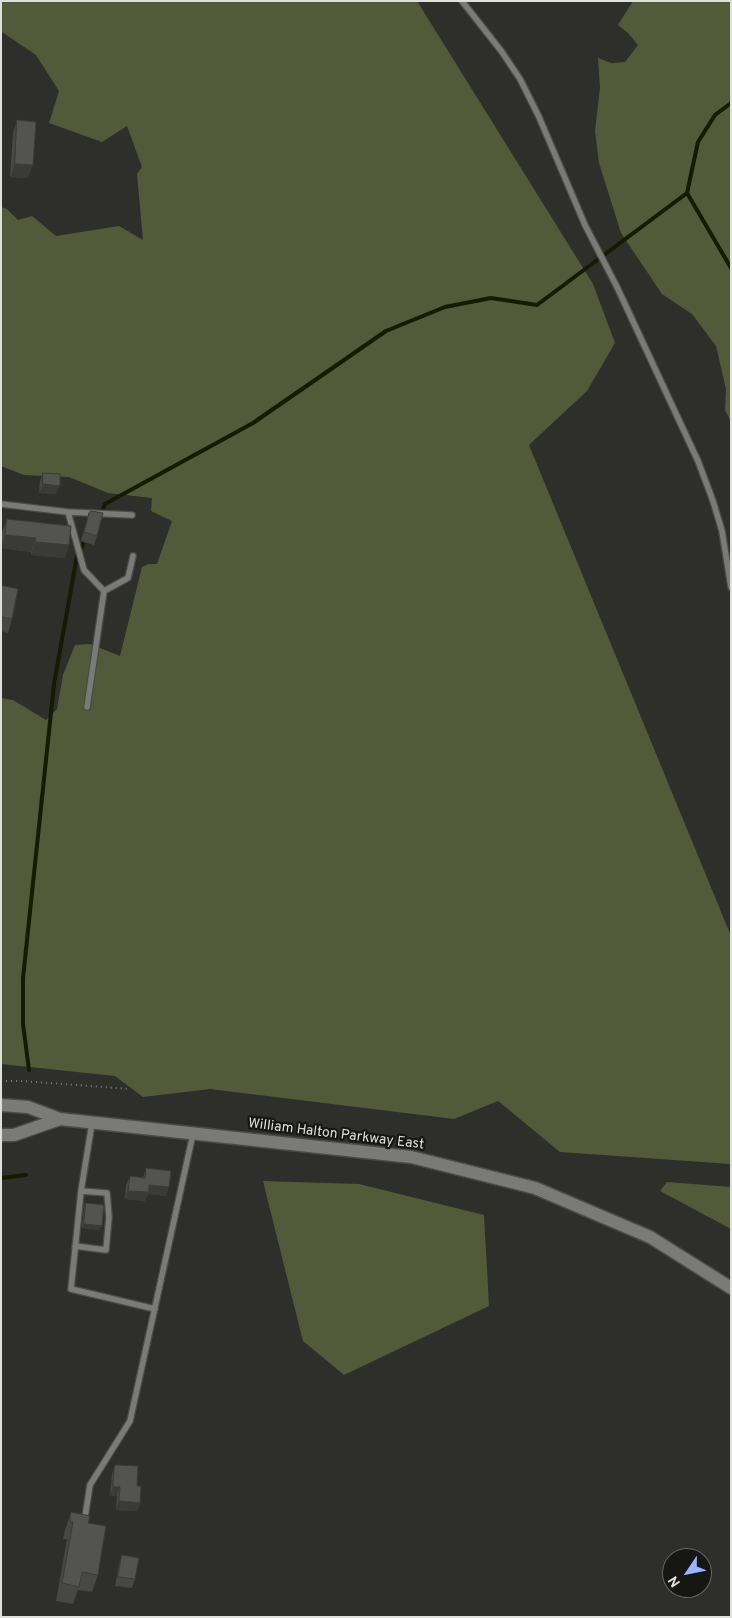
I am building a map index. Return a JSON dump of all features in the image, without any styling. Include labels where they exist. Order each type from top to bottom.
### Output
[{"type":"main road","name":"William Halton Parkway East","points":[[1,1105],[28,1106],[60,1120],[411,1157],[535,1188],[650,1236],[731,1288]]},
{"type":"main road","name":"William Halton Parkway East","points":[[1,1135],[14,1135],[60,1120]]},
{"type":"lane","points":[[462,1],[502,52],[520,79],[540,117],[585,225],[617,287],[698,461],[722,531],[731,587]]},
{"type":"lane","points":[[1,504],[68,512],[132,515]]},
{"type":"lane","points":[[68,512],[84,570],[104,590]]},
{"type":"lane","points":[[104,590],[128,578],[133,556]]},
{"type":"lane","points":[[87,707],[104,590]]},
{"type":"lane","points":[[92,1123],[81,1190],[71,1289],[155,1309]]},
{"type":"lane","points":[[86,1517],[90,1485],[130,1421],[193,1134]]},
{"type":"lane","points":[[75,1246],[106,1250],[109,1217],[107,1193],[81,1190]]},
{"type":"path","points":[[1,1081],[130,1088]]},
{"type":"green space","points":[[1,1],[417,1],[593,284],[615,343],[587,391],[529,445],[731,936],[731,1164],[560,1152],[498,1101],[454,1119],[210,1089],[143,1097],[115,1076],[1,1064],[1,698],[13,700],[46,720],[57,709],[63,675],[75,645],[90,644],[120,656],[142,567],[149,564],[157,564],[172,521],[151,511],[152,498],[108,493],[69,477],[24,475],[1,466],[1,207],[7,209],[18,220],[32,216],[56,236],[119,226],[143,240],[137,174],[142,167],[127,126],[102,142],[49,123],[59,91],[36,55],[2,32],[1,38]]},
{"type":"green space","points":[[633,1],[731,1],[731,422],[725,410],[726,389],[716,346],[692,314],[662,294],[621,233],[599,163],[595,131],[600,88],[598,58],[611,63],[625,62],[638,45],[618,25]]},
{"type":"green space","points":[[263,1181],[359,1184],[484,1215],[489,1306],[344,1375],[303,1341]]},
{"type":"green space","points":[[667,1182],[731,1187],[731,1229],[660,1191]]},
{"type":"building","points":[[17,120],[36,122],[33,165],[15,164]]},
{"type":"building","points":[[43,473],[60,474],[60,486],[43,484]]},
{"type":"building","points":[[91,511],[103,513],[97,536],[84,532]]},
{"type":"building","points":[[7,519],[71,526],[69,545],[35,542],[36,538],[5,535]]},
{"type":"building","points":[[1,585],[18,589],[12,619],[1,617]]},
{"type":"building","points":[[146,1168],[171,1171],[169,1187],[149,1185],[149,1192],[128,1191],[130,1176],[145,1178]]},
{"type":"building","points":[[86,1203],[104,1205],[102,1226],[84,1224]]},
{"type":"building","points":[[115,1465],[138,1466],[137,1486],[141,1486],[140,1503],[119,1501],[120,1487],[113,1487]]},
{"type":"building","points":[[71,1512],[90,1516],[88,1523],[106,1526],[98,1575],[82,1572],[79,1587],[62,1583],[73,1522],[70,1521]]},
{"type":"building","points":[[122,1555],[139,1558],[135,1579],[118,1577]]},
{"type":"waterway","points":[[103,509],[105,504],[253,423],[386,331],[445,307],[491,298],[537,305],[687,193],[698,142],[715,115],[731,103]]},
{"type":"waterway","points":[[687,193],[731,268]]},
{"type":"waterway","points":[[29,1070],[23,1024],[23,978],[54,684],[77,556]]},
{"type":"waterway","points":[[1,1178],[26,1175]]}]
